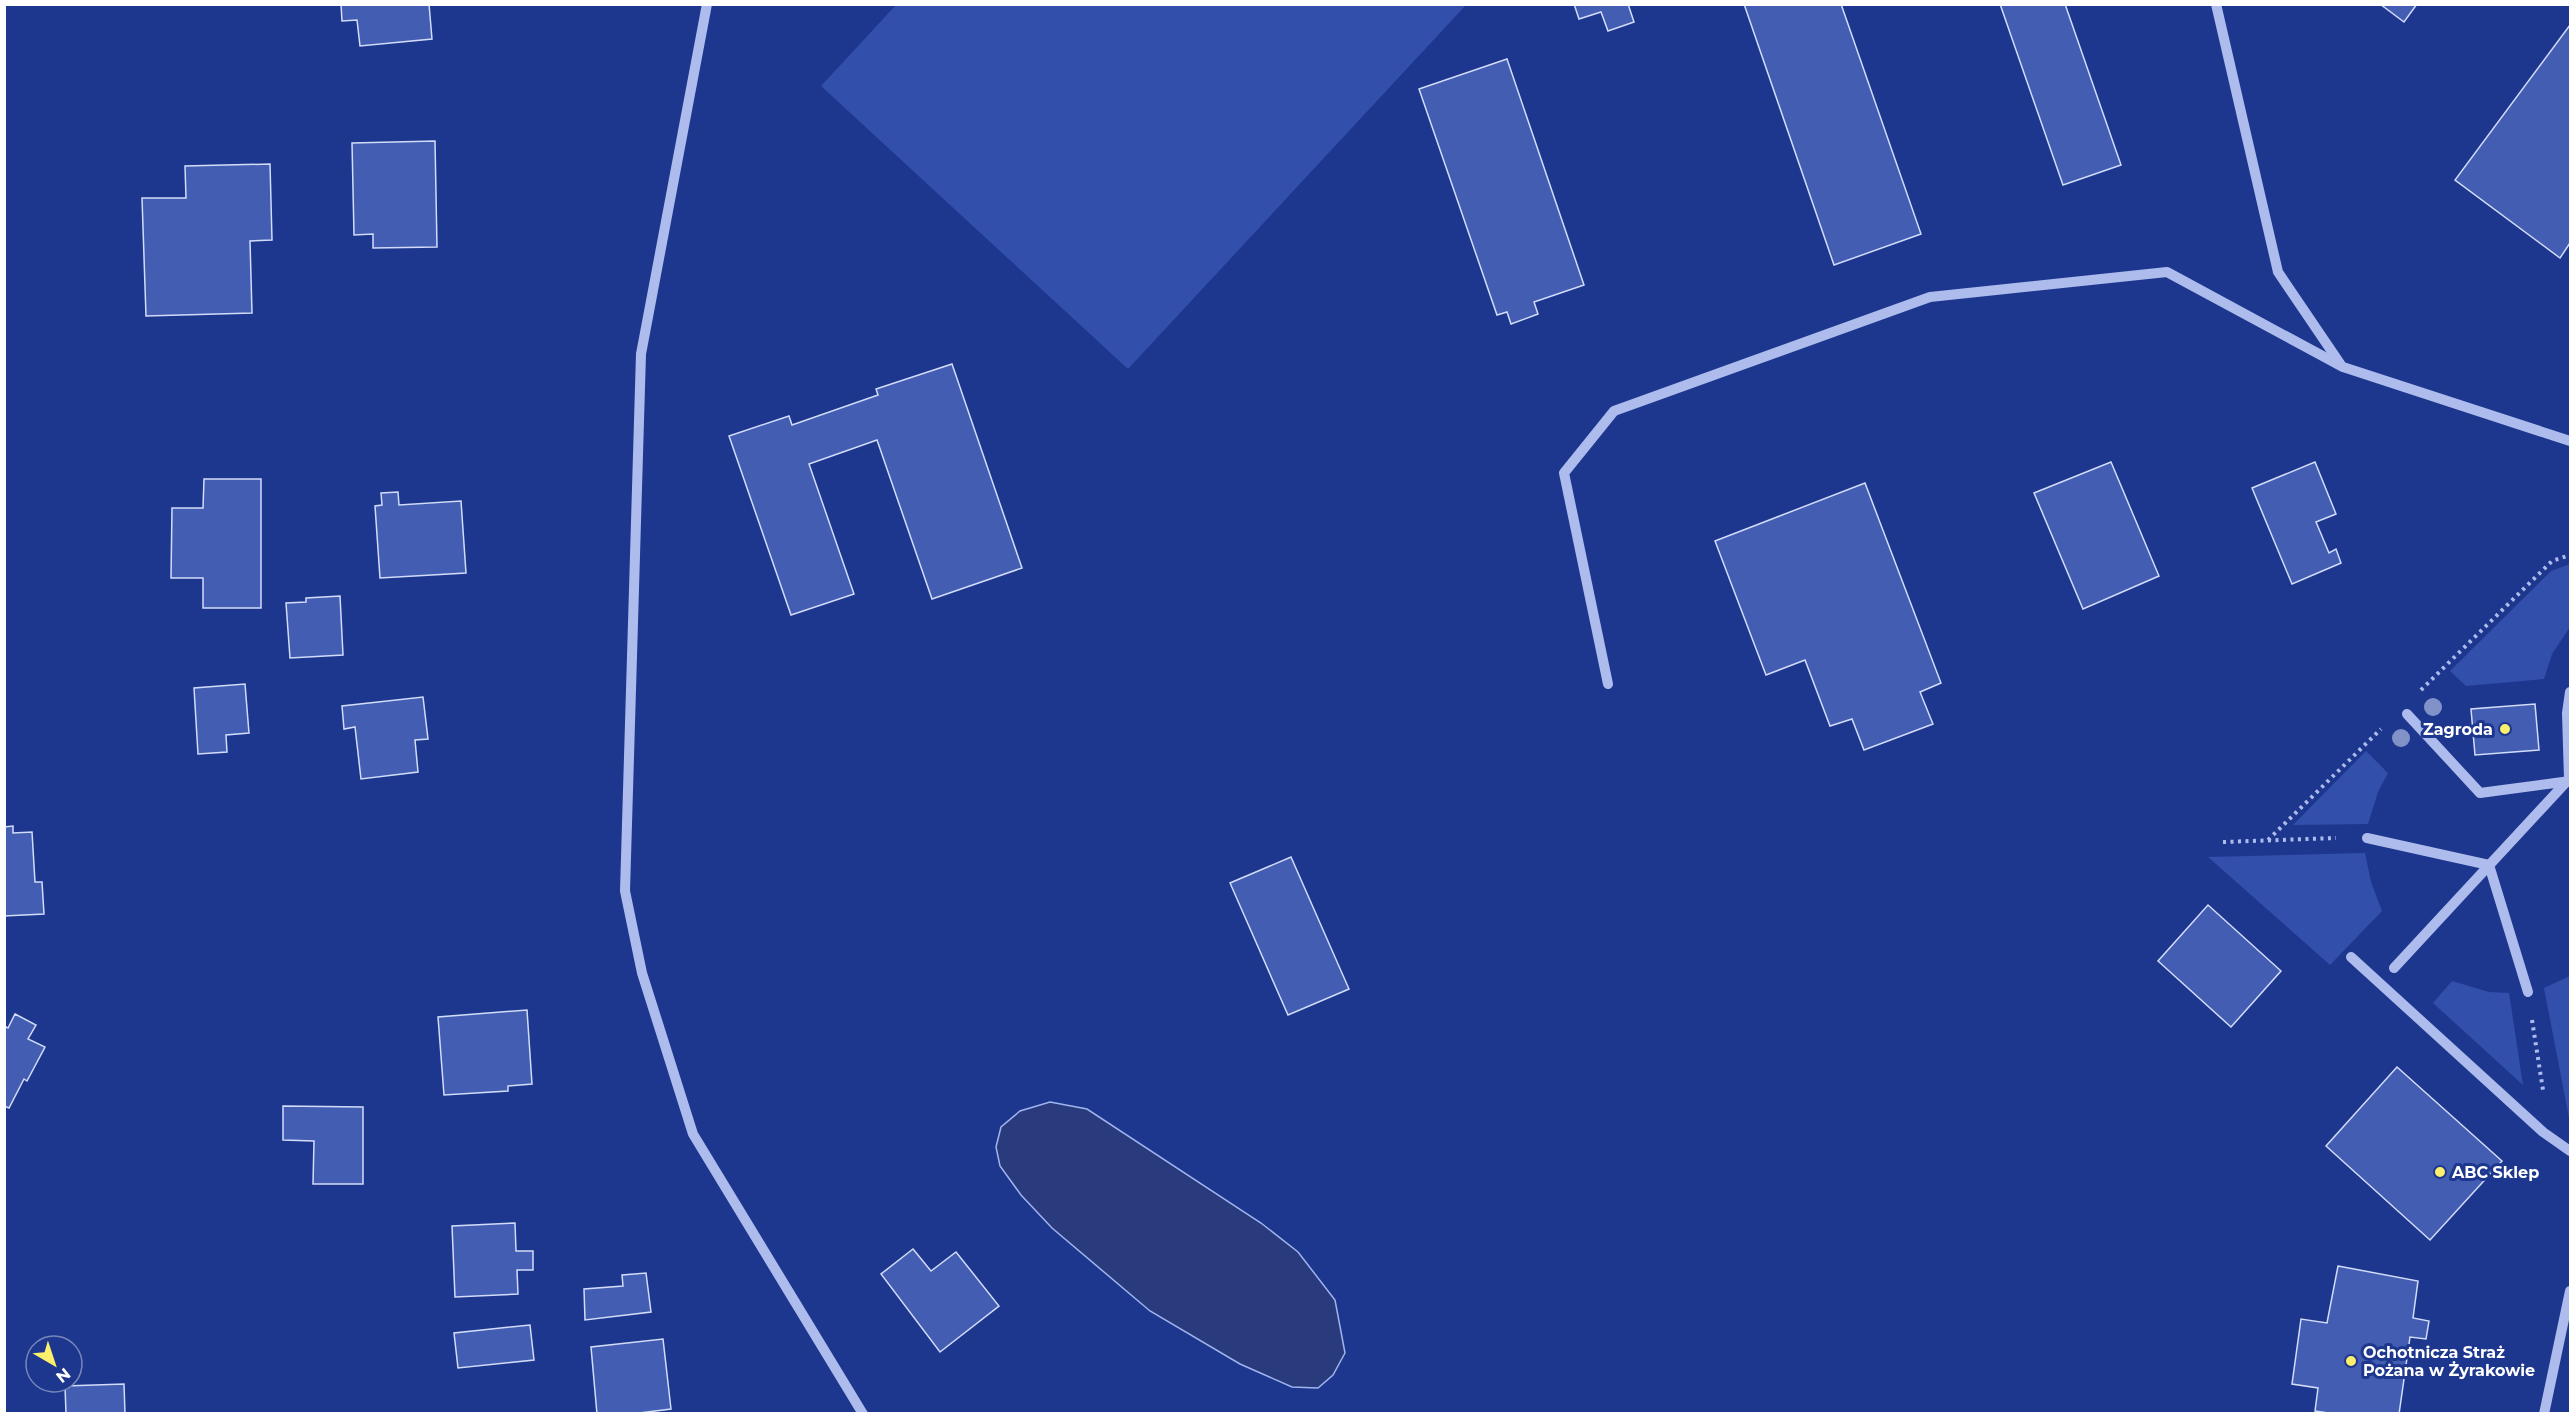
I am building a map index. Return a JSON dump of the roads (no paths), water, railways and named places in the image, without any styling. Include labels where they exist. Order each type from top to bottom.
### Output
[{"type":"street","points":[[707,4],[641,354],[625,891],[642,973],[693,1134],[863,1413]]},
{"type":"street","points":[[2216,4],[2278,272],[2343,367]]},
{"type":"street","points":[[1608,684],[1564,473],[1614,411],[1930,297],[2167,272],[2343,367],[2571,441]]},
{"type":"street","points":[[2394,968],[2570,780],[2567,713],[2571,692]]},
{"type":"street","points":[[2407,714],[2480,793],[2570,780]]},
{"type":"street","points":[[2367,838],[2489,865]]},
{"type":"street","points":[[2489,865],[2528,992]]},
{"type":"street","points":[[2351,957],[2543,1132],[2571,1151]]},
{"type":"street","points":[[2544,1413],[2571,1291]]},
{"type":"place","name":"Zagroda","points":[[2505,729]]},
{"type":"place","name":"ABC Sklep","points":[[2440,1172]]},
{"type":"place","name":"Ochotnicza Straż Pożana w Żyrakowie","points":[[2351,1361]]}]
